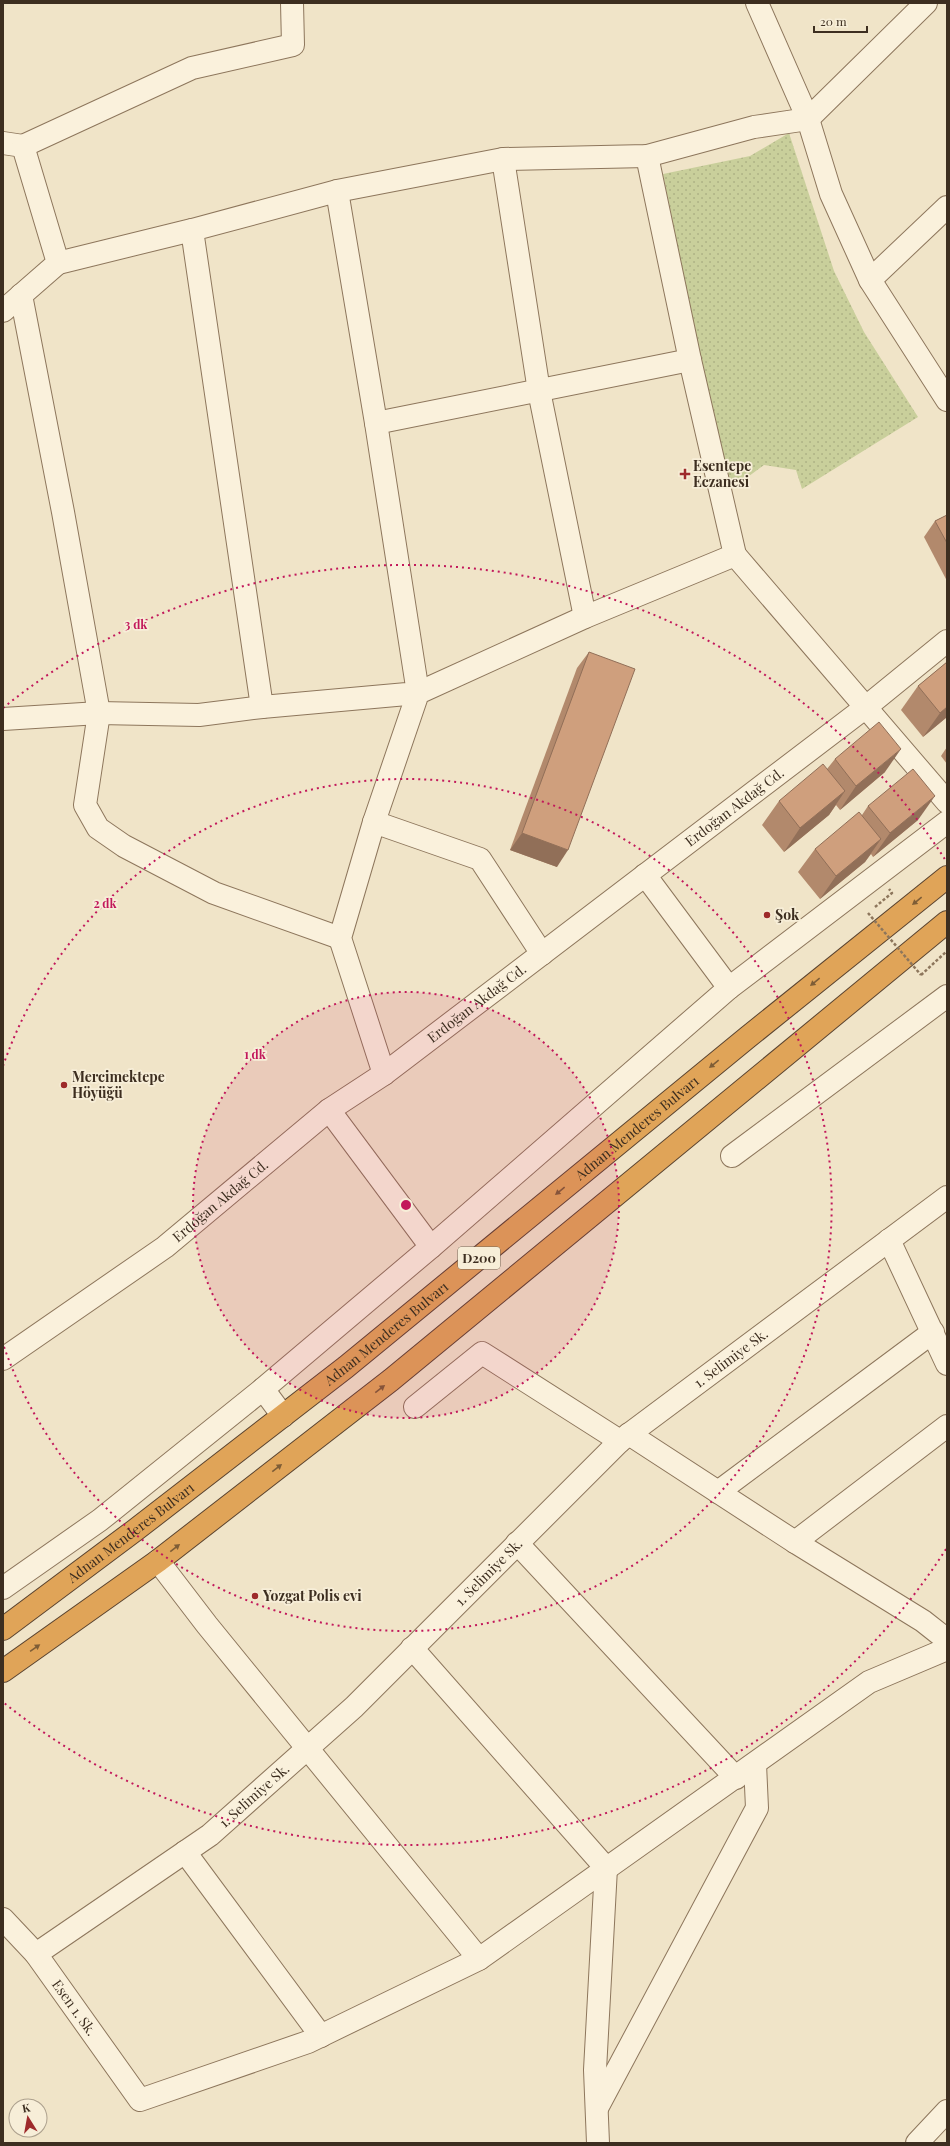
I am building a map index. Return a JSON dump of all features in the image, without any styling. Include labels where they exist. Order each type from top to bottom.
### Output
[{"type":"highway","name":"Adnan Menderes Bulvarı","points":[[3,1629],[134,1531],[352,1362],[947,876]]},
{"type":"highway","name":"D200","points":[[3,1671],[158,1561],[391,1380],[947,922]]},
{"type":"street","points":[[58,262],[13,144],[192,68],[293,45],[292,3]]},
{"type":"street","points":[[757,3],[808,119],[831,194],[870,280],[947,400]]},
{"type":"street","points":[[3,311],[58,262],[192,230],[337,191],[503,160],[647,156],[754,127],[808,119],[926,3]]},
{"type":"street","points":[[647,156],[690,360],[735,555],[947,802]]},
{"type":"street","points":[[503,160],[539,391],[585,617]]},
{"type":"street","points":[[337,191],[376,423],[418,693],[374,822],[340,938],[384,1074]]},
{"type":"street","points":[[870,280],[947,207]]},
{"type":"street","points":[[192,230],[262,707]]},
{"type":"street","points":[[21,295],[63,512],[99,713],[85,804],[98,828],[124,846],[214,893],[340,938]]},
{"type":"street","points":[[376,423],[690,360]]},
{"type":"street","points":[[3,719],[99,713],[199,715],[262,707],[418,693],[585,617],[735,555]]},
{"type":"street","name":"Erdoğan Akdağ Cd.","points":[[3,1359],[165,1247],[329,1110],[384,1074],[866,707],[947,641]]},
{"type":"street","points":[[374,822],[480,859],[542,954]]},
{"type":"street","points":[[3,1588],[100,1520],[263,1389],[430,1247],[729,988],[947,822]]},
{"type":"street","points":[[645,875],[729,988]]},
{"type":"street","points":[[732,1156],[947,996]]},
{"type":"street","points":[[329,1110],[430,1247]]},
{"type":"street","name":"1. Selimiye Sk.","points":[[36,1954],[210,1835],[354,1706],[625,1437],[947,1197]]},
{"type":"street","points":[[889,1240],[947,1364]]},
{"type":"street","points":[[718,1492],[933,1332]]},
{"type":"street","points":[[415,1407],[482,1353],[718,1492],[795,1542],[923,1621],[947,1640]]},
{"type":"street","points":[[263,1389],[283,1416]]},
{"type":"street","points":[[795,1542],[947,1426]]},
{"type":"street","points":[[517,1543],[736,1778]]},
{"type":"street","points":[[158,1561],[307,1749],[479,1959]]},
{"type":"street","points":[[412,1648],[606,1868],[595,2070],[598,2143]]},
{"type":"street","points":[[185,1852],[321,2036],[479,1959],[606,1868],[736,1778],[869,1682],[947,1649]]},
{"type":"street","points":[[597,2108],[757,1808],[755,1764]]},
{"type":"street","name":"Esen 1. Sk.","points":[[3,1919],[36,1954],[140,2100],[321,2036]]},
{"type":"street","points":[[917,2143],[947,2111]]},
{"type":"path","points":[[892,893],[868,913],[921,975],[947,951]]},
{"type":"green space","points":[[789,133],[834,271],[864,332],[918,417],[802,489],[796,470],[764,465],[726,493],[663,174],[750,156]]},
{"type":"building","points":[[947,515],[947,543],[935,521]]},
{"type":"building","points":[[589,652],[635,669],[568,850],[522,833]]},
{"type":"building","points":[[947,662],[947,707],[940,713],[918,686]]},
{"type":"building","points":[[879,722],[901,749],[856,786],[835,759]]},
{"type":"building","points":[[823,764],[845,791],[800,828],[779,801]]},
{"type":"building","points":[[913,769],[935,796],[890,833],[868,806]]},
{"type":"building","points":[[859,812],[881,839],[836,876],[815,849]]},
{"type":"place","name":"Esentepe Eczanesi","points":[[685,474]]},
{"type":"place","name":"Şok","points":[[767,915]]},
{"type":"place","name":"Mercimektepe Höyüğü","points":[[64,1085]]},
{"type":"place","name":"Yozgat Polis evi","points":[[255,1596]]}]
